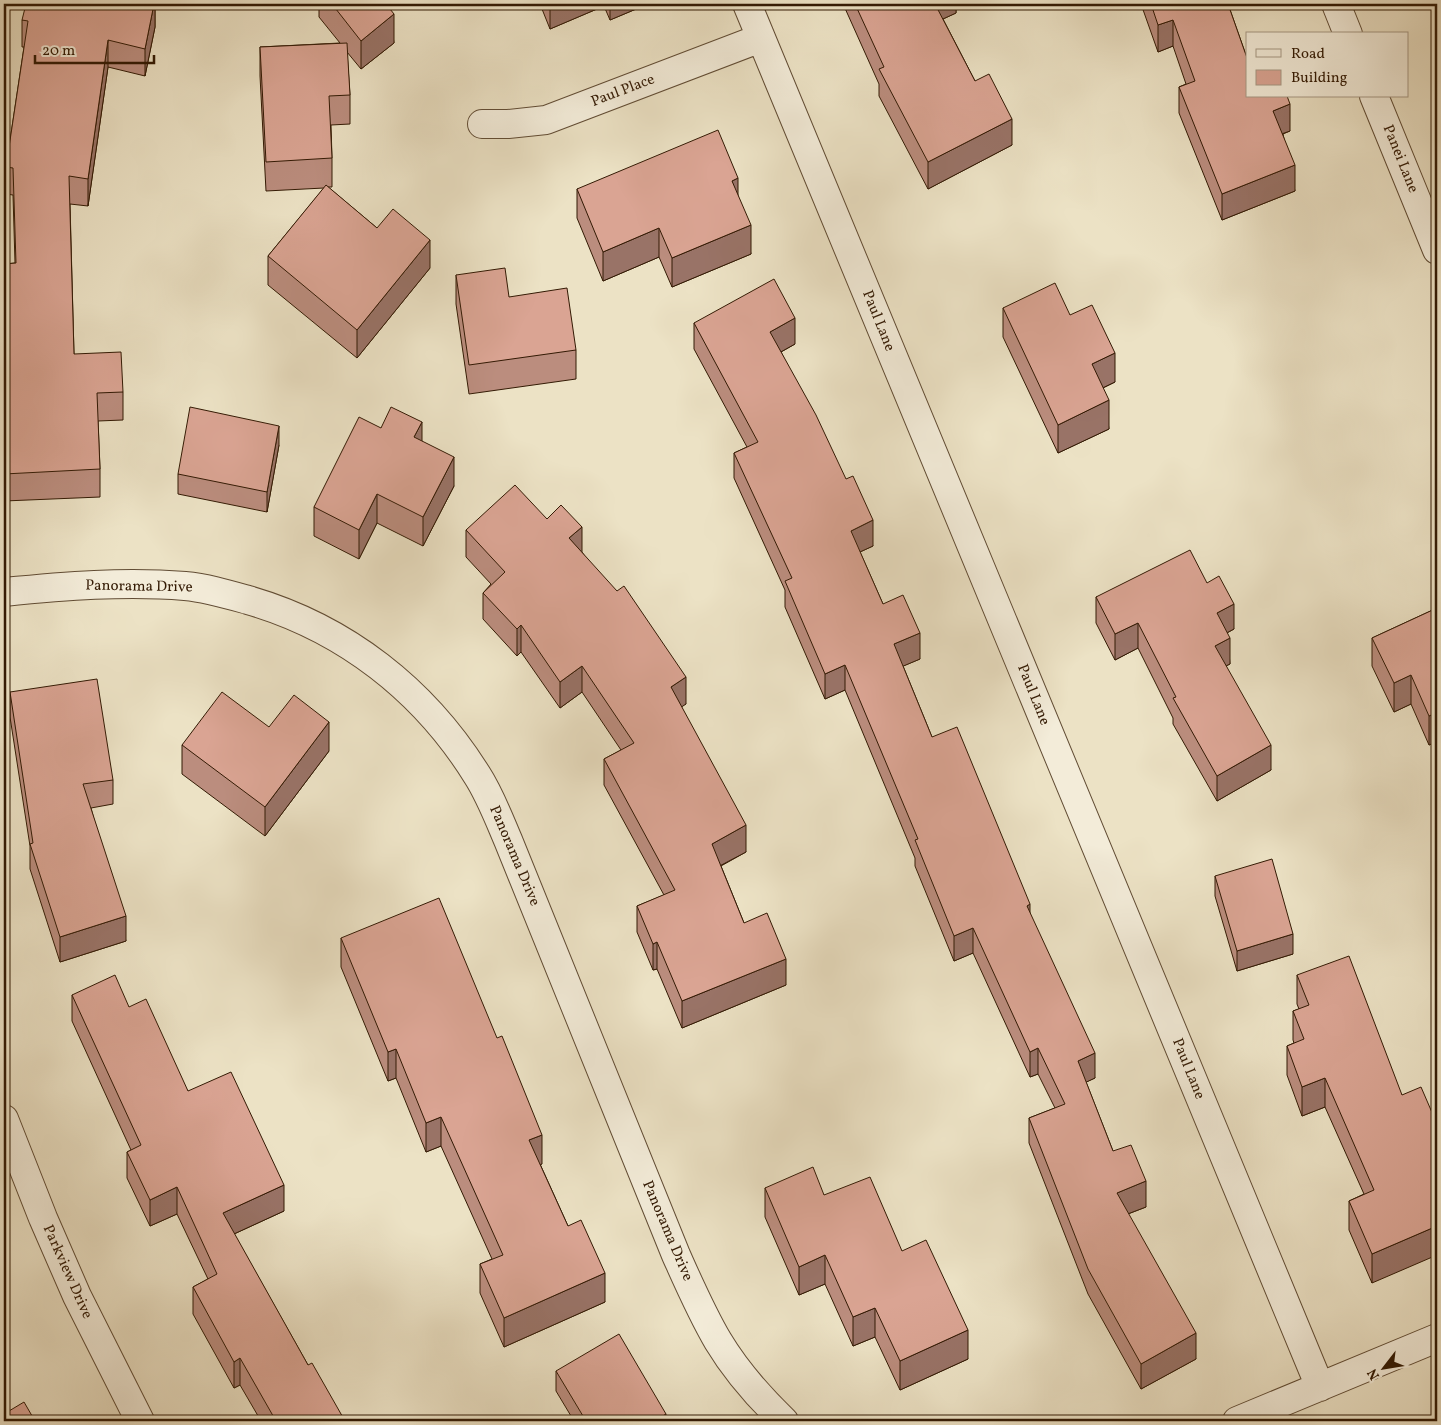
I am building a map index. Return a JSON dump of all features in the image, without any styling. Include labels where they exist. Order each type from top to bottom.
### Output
[{"type":"street","name":"Paul Lane","points":[[747,4],[1320,1386]]},
{"type":"street","points":[[1336,4],[1347,32]]},
{"type":"street","name":"Paul Place","points":[[482,124],[508,124],[546,120],[761,38]]},
{"type":"street","name":"Panei Lane","points":[[1375,98],[1437,250]]},
{"type":"street","name":"Panorama Drive","points":[[4,592],[115,584],[186,586],[221,592],[263,604],[300,618],[335,635],[369,658],[420,701],[462,752],[479,777],[493,805],[676,1255],[718,1342],[763,1401],[784,1421]]},
{"type":"street","name":"Parkview Drive","points":[[4,1119],[43,1218],[77,1296],[140,1421]]},
{"type":"street","points":[[1236,1421],[1437,1338]]},
{"type":"building","points":[[26,4],[154,4],[145,49],[108,40],[88,179],[69,176],[74,354],[121,352],[123,392],[97,393],[100,469],[4,474],[4,264],[16,263],[13,168],[6,167],[28,21],[22,20]]},
{"type":"building","points":[[332,4],[386,4],[394,14],[361,41]]},
{"type":"building","points":[[855,4],[935,4],[975,81],[989,74],[1012,119],[928,162],[879,69],[884,67]]},
{"type":"building","points":[[1151,4],[1228,4],[1246,55],[1246,98],[1288,98],[1290,104],[1273,111],[1295,165],[1222,194],[1179,87],[1195,81],[1173,20],[1158,25]]},
{"type":"building","points":[[347,43],[350,95],[329,96],[332,158],[266,162],[260,47]]},
{"type":"building","points":[[718,130],[738,178],[732,181],[751,225],[672,258],[659,228],[603,252],[577,189]]},
{"type":"building","points":[[326,185],[377,228],[393,209],[430,240],[357,330],[268,256]]},
{"type":"building","points":[[505,268],[509,297],[567,288],[576,350],[469,365],[456,275]]},
{"type":"building","points":[[774,279],[795,318],[770,332],[816,415],[846,479],[853,476],[873,520],[851,531],[883,604],[903,595],[920,633],[894,644],[932,737],[957,727],[1030,904],[1027,906],[1095,1053],[1078,1061],[1113,1151],[1131,1145],[1146,1181],[1117,1193],[1196,1333],[1141,1364],[1088,1269],[1029,1118],[1065,1104],[1038,1048],[1030,1052],[973,928],[954,936],[915,840],[918,839],[845,665],[825,674],[785,581],[792,578],[734,453],[758,442],[694,323]]},
{"type":"building","points":[[1055,283],[1070,315],[1092,305],[1115,353],[1092,364],[1109,400],[1058,425],[1003,308]]},
{"type":"building","points":[[190,407],[279,426],[267,492],[178,474]]},
{"type":"building","points":[[391,407],[422,422],[414,437],[454,457],[423,517],[377,494],[359,530],[314,507],[359,417],[381,428]]},
{"type":"building","points":[[515,485],[547,519],[561,505],[582,527],[569,538],[617,591],[624,586],[686,677],[671,687],[746,825],[712,844],[744,923],[767,913],[786,959],[682,1001],[657,942],[653,944],[637,906],[675,890],[604,759],[634,743],[582,666],[560,682],[521,625],[517,629],[483,593],[505,572],[466,530]]},
{"type":"building","points":[[1190,550],[1207,583],[1219,576],[1234,604],[1217,613],[1230,638],[1215,646],[1271,745],[1217,776],[1173,698],[1176,697],[1138,623],[1115,634],[1096,597]]},
{"type":"building","points":[[1437,608],[1437,716],[1436,713],[1429,716],[1411,675],[1394,683],[1372,638]]},
{"type":"building","points":[[97,679],[113,780],[83,784],[126,916],[60,937],[30,844],[33,843],[10,692]]},
{"type":"building","points":[[222,692],[269,727],[294,695],[329,722],[265,807],[182,745]]},
{"type":"building","points":[[1272,859],[1293,934],[1237,951],[1215,876]]},
{"type":"building","points":[[439,898],[497,1038],[502,1036],[542,1135],[529,1140],[568,1226],[581,1220],[605,1273],[504,1318],[480,1264],[503,1255],[441,1117],[426,1123],[396,1049],[388,1052],[341,938]]},
{"type":"building","points":[[1349,956],[1402,1095],[1421,1087],[1437,1124],[1437,1226],[1372,1254],[1349,1201],[1374,1190],[1325,1078],[1302,1087],[1287,1046],[1304,1039],[1293,1011],[1309,1005],[1297,975]]},
{"type":"building","points":[[115,975],[129,1007],[146,999],[188,1091],[231,1072],[284,1185],[223,1213],[308,1365],[312,1363],[345,1421],[276,1421],[240,1358],[234,1362],[193,1287],[217,1274],[177,1187],[150,1200],[127,1152],[141,1145],[72,995]]},
{"type":"building","points":[[813,1167],[824,1195],[870,1177],[902,1251],[926,1240],[968,1330],[900,1361],[875,1308],[853,1317],[825,1255],[799,1267],[765,1188]]},
{"type":"building","points":[[619,1334],[666,1414],[654,1421],[586,1421],[556,1371]]},
{"type":"building","points":[[24,1402],[35,1421],[4,1421],[4,1414]]}]
